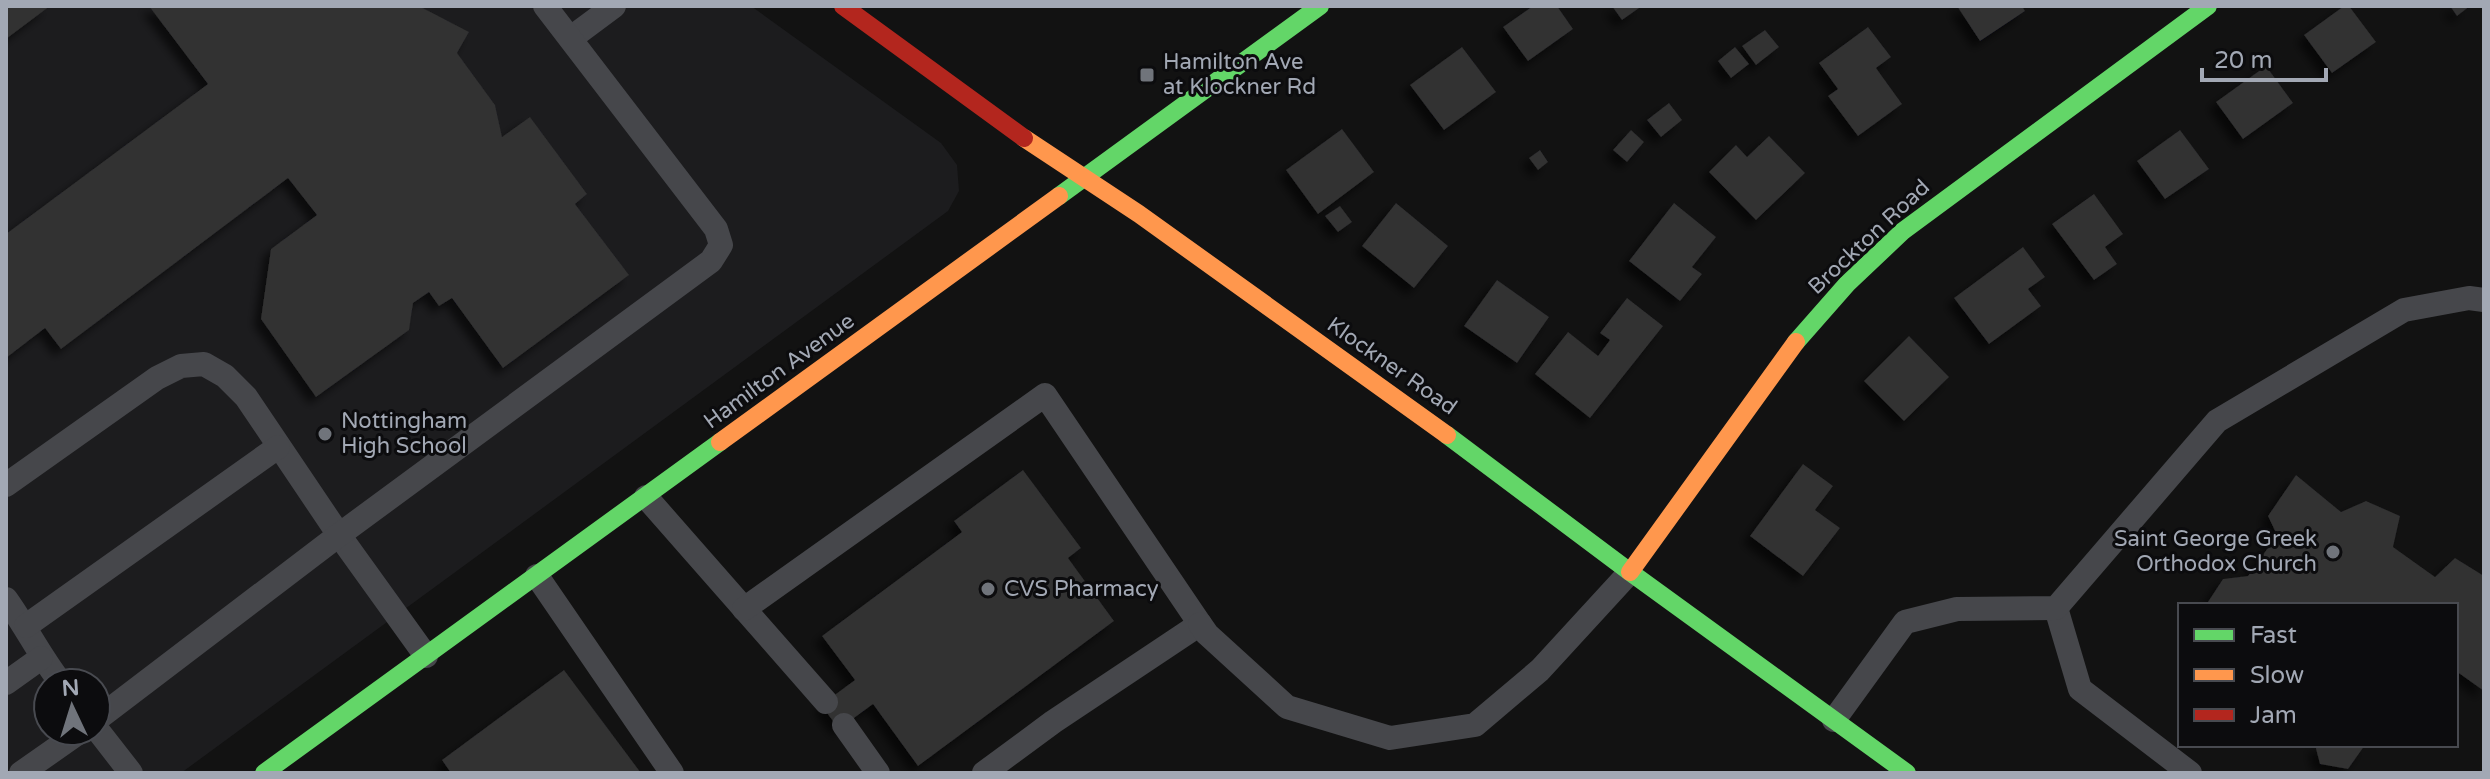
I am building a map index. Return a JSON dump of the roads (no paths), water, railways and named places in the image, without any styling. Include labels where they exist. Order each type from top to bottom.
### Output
[{"type":"main road","name":"Klockner Road","points":[[843,6],[1021,136],[1441,430],[1907,773]]},
{"type":"main road","name":"Hamilton Avenue","points":[[264,773],[1320,6]]},
{"type":"main road","name":"Brockton Road","points":[[1630,572],[1786,353],[1847,284],[1903,231],[1964,184],[2208,6]]},
{"type":"lane","points":[[112,708],[339,535],[711,261],[721,245],[716,229],[545,6]]},
{"type":"lane","points":[[571,38],[614,6]]},
{"type":"lane","points":[[1834,720],[1905,622],[1957,609],[2056,608],[2217,421],[2404,310],[2469,298],[2484,300]]},
{"type":"lane","points":[[6,485],[157,378],[181,366],[204,364],[225,376],[246,397],[426,656]]},
{"type":"lane","points":[[744,609],[1045,395],[1207,634],[1287,707],[1390,738],[1475,725],[1540,670],[1630,572]]},
{"type":"lane","points":[[26,626],[278,447]]},
{"type":"lane","points":[[646,497],[826,702]]},
{"type":"lane","points":[[537,576],[672,773]]},
{"type":"lane","points":[[6,599],[26,626],[48,667]]},
{"type":"lane","points":[[2056,608],[2080,689],[2190,773]]},
{"type":"lane","points":[[984,773],[1053,722],[1200,624]]},
{"type":"lane","points":[[6,683],[41,658]]},
{"type":"lane","points":[[844,725],[878,773]]},
{"type":"lane","points":[[21,773],[58,747]]},
{"type":"lane","points":[[111,747],[131,773]]},
{"type":"place","name":"Hamilton Ave at Klockner Rd","points":[[1147,75]]},
{"type":"place","name":"Nottingham High School","points":[[325,434]]},
{"type":"place","name":"Saint George Greek Orthodox Church","points":[[2333,552]]},
{"type":"place","name":"CVS Pharmacy","points":[[988,589]]}]
